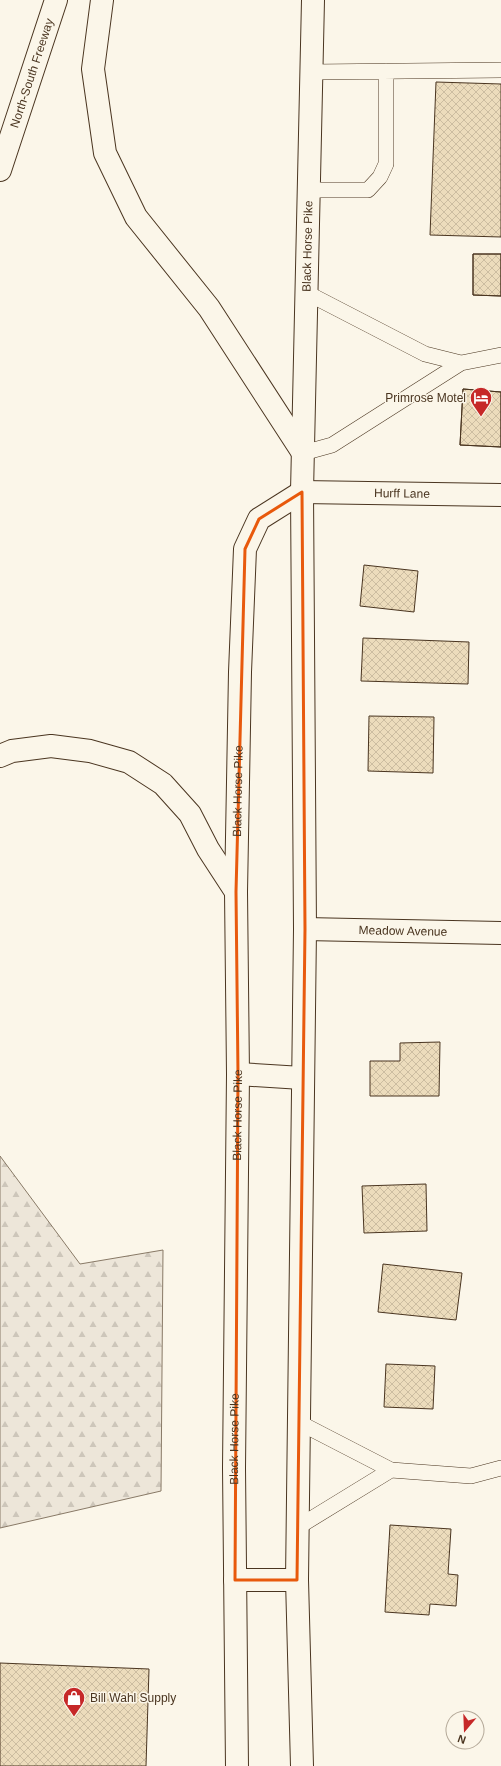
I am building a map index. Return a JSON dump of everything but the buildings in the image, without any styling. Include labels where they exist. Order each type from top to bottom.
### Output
[{"type":"main road","name":"North-South Freeway","points":[[0,170],[56,0]]},
{"type":"main road","points":[[102,0],[93,69],[105,153],[136,217],[209,308],[303,453]]},
{"type":"main road","name":"Black Horse Pike","points":[[302,1766],[297,1580],[305,929],[302,492],[313,0]]},
{"type":"main road","name":"Black Horse Pike","points":[[237,1766],[235,1349],[238,1074],[236,892],[240,672],[245,549],[259,519],[302,492]]},
{"type":"main road","name":"Hurff Lane","points":[[302,492],[501,495]]},
{"type":"main road","points":[[0,756],[12,751],[51,746],[90,751],[129,762],[163,784],[190,814],[208,849],[236,892]]},
{"type":"main road","name":"Meadow Avenue","points":[[305,929],[501,933]]},
{"type":"main road","points":[[238,1074],[302,1078]]},
{"type":"main road","points":[[235,1580],[297,1580]]},
{"type":"lane","points":[[312,72],[501,70]]},
{"type":"lane","points":[[309,190],[368,190],[380,177],[386,164],[386,71]]},
{"type":"lane","points":[[307,293],[425,354],[461,363]]},
{"type":"lane","points":[[303,453],[332,445],[461,363],[501,354]]},
{"type":"lane","points":[[298,1422],[391,1470],[471,1476],[501,1468]]},
{"type":"lane","points":[[298,1527],[391,1470]]},
{"type":"highlighted area","points":[[302,492],[305,929],[297,1580],[235,1580],[238,1074],[236,892],[245,549],[259,519]]},
{"type":"green space","points":[[0,1156],[80,1264],[163,1250],[161,1491],[0,1528]]},
{"type":"place","name":"Primrose Motel","points":[[481,418]]},
{"type":"place","name":"Bill Wahl Supply","points":[[74,1718]]}]
